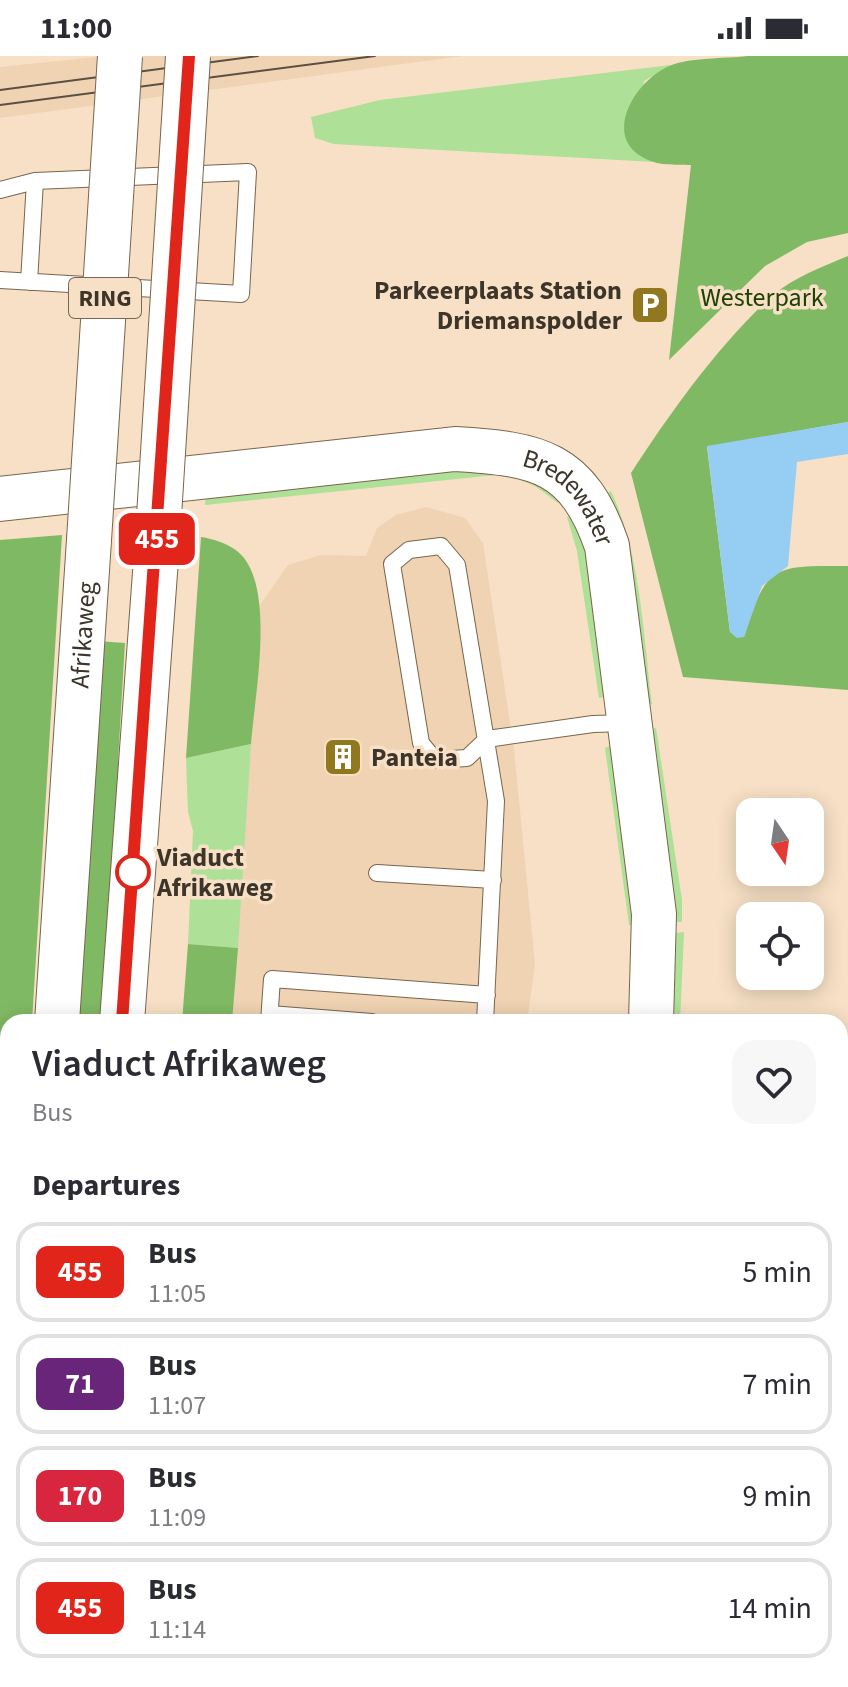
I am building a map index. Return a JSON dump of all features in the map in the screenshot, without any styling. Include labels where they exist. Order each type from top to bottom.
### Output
[{"type":"main road","name":"Afrikaweg","points":[[58,1014],[120,56]]},
{"type":"main road","name":"RING","points":[[123,1014],[158,532],[188,56]]},
{"type":"main road","name":"Bredewater","points":[[0,499],[455,449],[516,453],[563,474],[584,495],[607,546],[654,914],[651,1014]]},
{"type":"lane","points":[[0,190],[35,181],[248,172],[241,294],[0,280]]},
{"type":"lane","points":[[29,282],[35,181]]},
{"type":"lane","points":[[486,1014],[496,801],[487,739],[457,565],[441,546],[409,550],[392,564],[421,743],[435,760],[467,758],[487,739],[593,724],[628,723]]},
{"type":"lane","points":[[377,873],[493,880]]},
{"type":"lane","points":[[270,1014],[272,979],[487,995]]},
{"type":"shaded area","points":[[105,56],[462,56],[0,118],[0,67]]},
{"type":"shaded area","points":[[426,507],[465,518],[483,543],[514,750],[535,964],[528,1014],[233,1014],[260,605],[288,565],[321,555],[366,556],[377,528],[396,515]]},
{"type":"green space","points":[[748,56],[848,56],[848,233],[807,242],[765,266],[669,360],[691,165],[658,163],[637,154],[627,142],[624,129],[626,114],[643,86],[669,66],[697,60]]},
{"type":"green space","points":[[671,65],[644,81],[633,150],[654,162],[334,144],[315,138],[311,117],[380,100]]},
{"type":"green space","points":[[848,256],[848,422],[707,447],[730,632],[744,637],[759,595],[777,574],[804,567],[848,566],[848,690],[683,677],[631,473],[696,380],[733,335],[772,296],[808,273]]},
{"type":"green space","points":[[492,465],[518,469],[563,498],[558,503],[535,486],[505,474],[205,505],[206,493]]},
{"type":"green space","points":[[611,491],[635,568],[652,704],[638,706],[597,499]]},
{"type":"green space","points":[[577,512],[589,545],[609,696],[599,698],[577,551],[567,517]]},
{"type":"green space","points":[[62,535],[32,1014],[0,1014],[0,540]]},
{"type":"green space","points":[[201,537],[228,545],[248,564],[259,603],[260,651],[251,744],[186,758]]},
{"type":"green space","points":[[98,641],[125,643],[118,761],[121,832],[110,1014],[75,1014]]},
{"type":"green space","points":[[656,728],[682,900],[682,922],[668,922],[642,731]]},
{"type":"green space","points":[[617,743],[641,925],[629,925],[605,748]]},
{"type":"green space","points":[[251,744],[238,948],[188,944],[193,831],[188,812],[186,758]]},
{"type":"green space","points":[[684,932],[680,1014],[665,1014],[667,934]]},
{"type":"green space","points":[[188,944],[238,948],[233,1014],[183,1014]]},
{"type":"water","points":[[848,422],[848,454],[797,462],[788,566],[762,586],[744,637],[737,638],[730,632],[707,446]]},
{"type":"tram line","points":[[0,90],[258,56]]},
{"type":"tram line","points":[[0,105],[375,56]]},
{"type":"bus line","name":"455","points":[[123,1014],[189,56]]},
{"type":"place","name":"Parkeerplaats Station Driemanspolder","points":[[650,305]]},
{"type":"place","name":"Panteia","points":[[343,757]]},
{"type":"place","name":"Viaduct Afrikaweg","points":[[133,872]]},
{"type":"park label","name":"Westerpark","points":[[762,297]]}]
